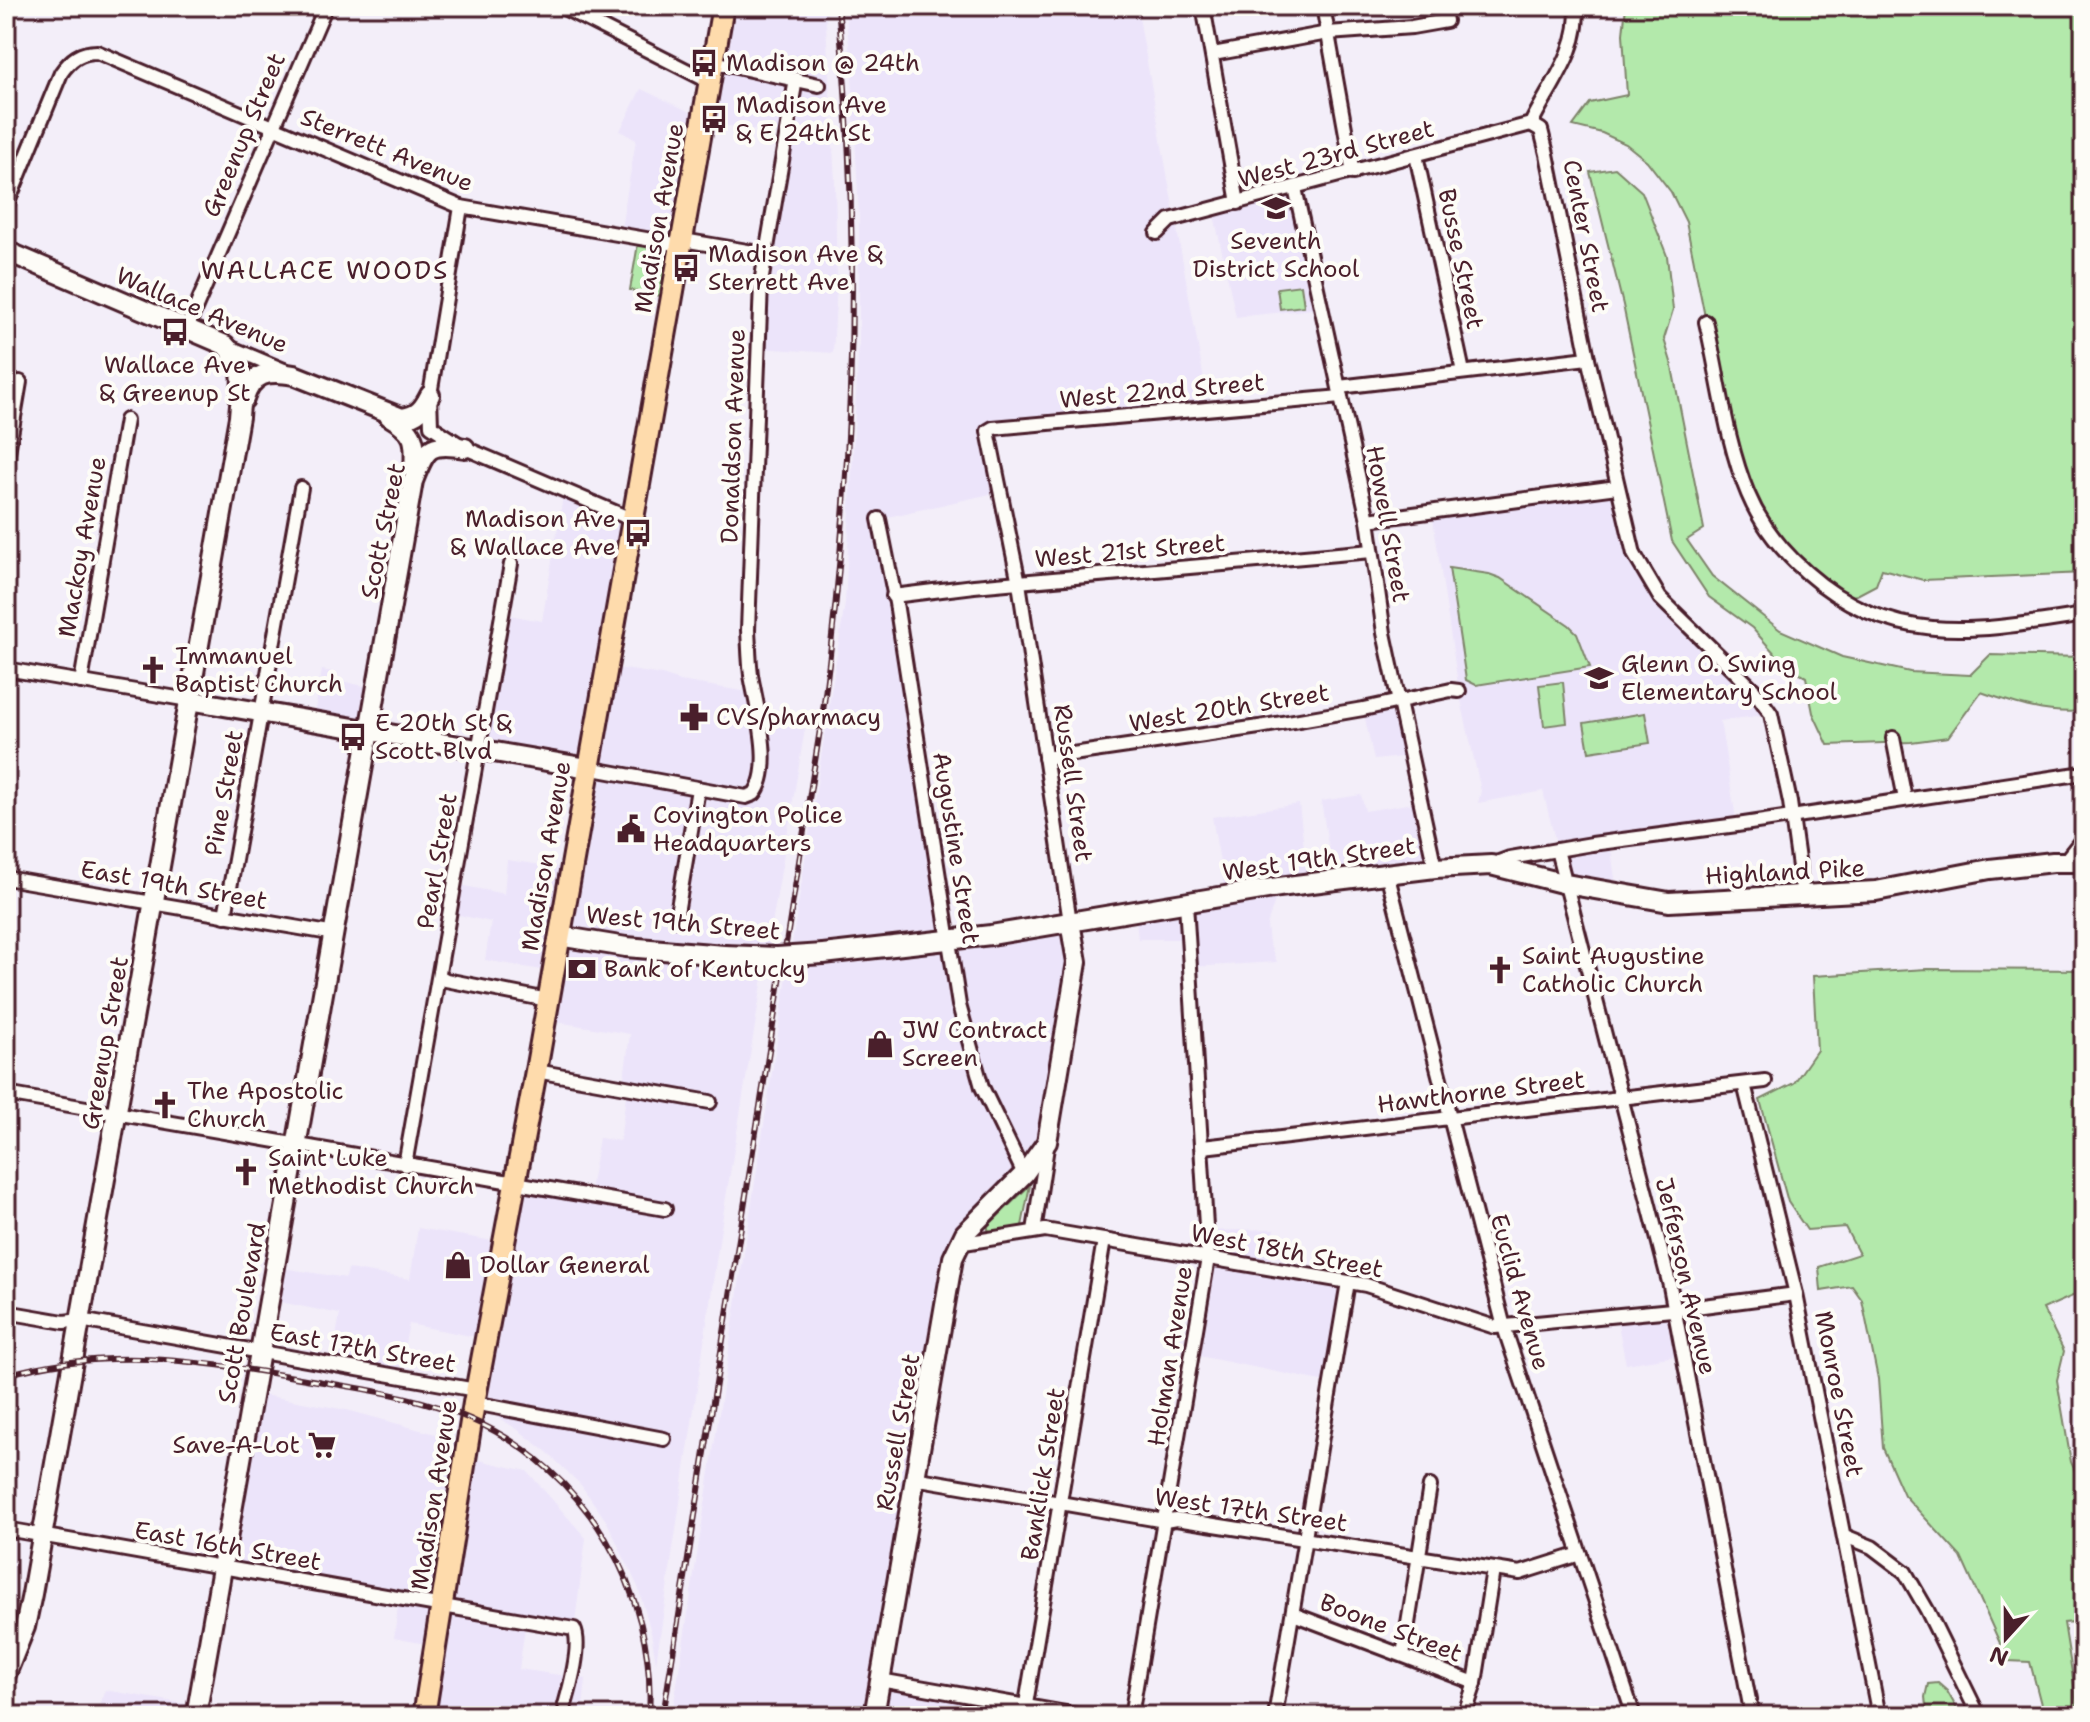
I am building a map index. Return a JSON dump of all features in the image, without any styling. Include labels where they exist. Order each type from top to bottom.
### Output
[{"type":"main road","name":"Madison Avenue","points":[[424,1716],[475,1397],[536,1071],[723,6]]},
{"type":"street","name":"Greenup Street","points":[[187,328],[326,6]]},
{"type":"street","points":[[560,6],[712,72],[796,79],[819,85]]},
{"type":"street","points":[[1203,6],[1238,203]]},
{"type":"street","points":[[1323,6],[1353,173]]},
{"type":"street","points":[[1213,54],[1328,33],[1412,27],[1446,21],[1443,6]]},
{"type":"street","points":[[1531,124],[1570,47],[1577,22],[1576,6]]},
{"type":"street","name":"Sterrett Avenue","points":[[6,207],[61,73],[80,54],[97,52],[461,207],[681,245],[689,241],[765,254]]},
{"type":"street","name":"Donaldson Avenue","points":[[698,789],[746,797],[754,794],[762,781],[762,742],[751,674],[748,630],[761,283],[796,79]]},
{"type":"street","name":"West 23rd Street","points":[[1157,233],[1170,220],[1531,124]]},
{"type":"street","name":"Center Street","points":[[1531,124],[1541,130],[1547,154],[1588,358],[1634,554],[1648,582],[1673,612],[1765,703],[1773,723],[1792,817],[1803,896]]},
{"type":"street","name":"Busse Street","points":[[1416,155],[1463,372]]},
{"type":"street","name":"Howell Street","points":[[1295,188],[1368,520],[1384,633],[1435,868]]},
{"type":"street","points":[[461,207],[430,395],[431,426],[465,448],[631,519]]},
{"type":"street","name":"Wallace Avenue","points":[[6,251],[381,411],[402,418],[412,416],[422,411],[430,395]]},
{"type":"street","points":[[1706,322],[1748,495],[1775,541],[1819,583],[1864,610],[1919,627],[1973,630],[2084,615]]},
{"type":"street","points":[[225,345],[240,361],[242,368],[239,417]]},
{"type":"street","name":"West 22nd Street","points":[[988,431],[993,428],[1256,405],[1463,372],[1588,358]]},
{"type":"street","points":[[239,417],[246,391],[255,378],[276,371],[294,375]]},
{"type":"street","points":[[6,464],[20,382]]},
{"type":"street","name":"Wallace Avenue","points":[[381,411],[409,429],[415,454],[413,481]]},
{"type":"street","name":"Greenup Street","points":[[6,1674],[25,1627],[42,1536],[239,417]]},
{"type":"street","name":"Mackoy Avenue","points":[[81,682],[126,420]]},
{"type":"street","name":"Russell Street","points":[[988,431],[1019,583],[1077,962],[1034,1231]]},
{"type":"street","name":"Scott Street","points":[[370,730],[413,481],[430,448],[441,444],[465,448]]},
{"type":"street","points":[[1368,520],[1617,487]]},
{"type":"street","name":"Pine Street","points":[[225,916],[301,488]]},
{"type":"street","name":"Augustine Street","points":[[879,519],[959,1005],[982,1087],[1024,1174]]},
{"type":"street","name":"West 21st Street","points":[[893,596],[907,592],[1372,551]]},
{"type":"street","name":"Pearl Street","points":[[405,1165],[511,564]]},
{"type":"street","points":[[6,669],[698,789],[676,919]]},
{"type":"street","name":"West 20th Street","points":[[1045,758],[1259,727],[1459,691]]},
{"type":"street","name":"Scott Boulevard","points":[[196,1716],[370,730]]},
{"type":"street","points":[[1893,738],[1905,799]]},
{"type":"street","name":"West 19th Street","points":[[559,936],[626,947],[724,955],[766,957],[823,954],[991,935],[1387,873],[1491,865],[1510,858],[1557,850],[2084,773]]},
{"type":"street","points":[[2075,862],[2084,837]]},
{"type":"street","name":"Jefferson Avenue","points":[[1557,850],[1664,1263],[1752,1716]]},
{"type":"street","name":"Highland Pike","points":[[1491,865],[1566,884],[1669,902],[1876,891],[1990,869],[2075,862]]},
{"type":"street","name":"Euclid Avenue","points":[[1387,873],[1504,1327],[1634,1716]]},
{"type":"street","name":"East 19th Street","points":[[6,878],[335,934]]},
{"type":"street","name":"Holman Avenue","points":[[1131,1716],[1208,1258],[1186,903]]},
{"type":"street","points":[[439,976],[446,980],[548,1000]]},
{"type":"street","points":[[536,1071],[710,1102]]},
{"type":"street","name":"Hawthorne Street","points":[[1203,1147],[1765,1081]]},
{"type":"street","name":"Monroe Street","points":[[1744,1084],[1796,1294],[1879,1716]]},
{"type":"street","points":[[6,1094],[665,1209]]},
{"type":"street","name":"Russell Street","points":[[874,1716],[953,1258],[965,1233],[1024,1174],[1047,1142]]},
{"type":"street","name":"West 18th Street","points":[[958,1244],[1045,1230],[1366,1285],[1495,1327],[1796,1294]]},
{"type":"street","name":"Banklick Street","points":[[1025,1711],[1104,1240]]},
{"type":"street","points":[[1275,1716],[1348,1282]]},
{"type":"street","name":"East 17th Street","points":[[6,1312],[64,1322],[80,1320],[260,1352],[475,1397]]},
{"type":"street","points":[[475,1397],[664,1439]]},
{"type":"street","name":"West 17th Street","points":[[914,1478],[1165,1521],[1176,1519],[1305,1538],[1493,1570],[1530,1572],[1580,1554]]},
{"type":"street","points":[[1403,1655],[1430,1486]]},
{"type":"street","name":"East 16th Street","points":[[6,1529],[574,1629],[578,1636],[565,1705]]},
{"type":"street","points":[[1845,1536],[1872,1547],[1905,1572],[1979,1716]]},
{"type":"street","points":[[1464,1716],[1475,1683],[1493,1570]]},
{"type":"street","name":"Boone Street","points":[[1293,1614],[1475,1683]]},
{"type":"street","points":[[880,1680],[1025,1711],[1083,1716]]},
{"type":"shaded area","points":[[723,6],[825,6],[835,182],[837,285],[833,353],[758,348],[786,134],[715,124],[704,119],[681,245],[620,234],[636,140],[620,131],[641,89],[703,118]]},
{"type":"shaded area","points":[[845,6],[1137,6],[1209,408],[993,428],[999,492],[879,519],[948,939],[1070,922],[1075,943],[1047,1142],[965,1233],[880,1679],[1026,1706],[1024,1716],[672,1716],[845,603],[859,340],[859,216]]},
{"type":"shaded area","points":[[1295,188],[1322,308],[1236,317],[1213,210]]},
{"type":"shaded area","name":"Glenn O. Swing Elementary School","points":[[1617,487],[1640,568],[1771,714],[1720,721],[1737,825],[1610,842],[1617,894],[1566,884],[1543,791],[1478,803],[1481,791],[1459,691],[1432,512]]},
{"type":"shaded area","points":[[564,491],[631,519],[606,666],[755,693],[759,717],[805,729],[723,1215],[656,1663],[638,1587],[607,1522],[581,1485],[547,1452],[474,1403],[486,1339],[409,1324],[398,1376],[331,1364],[340,1314],[270,1300],[276,1267],[346,1278],[348,1269],[410,1279],[418,1228],[505,1243],[516,1183],[589,1196],[599,1138],[620,1141],[630,1034],[545,1020],[553,972],[485,960],[491,922],[450,913],[455,884],[504,894],[507,860],[570,869],[588,768],[480,749],[503,614],[542,621]]},
{"type":"shaded area","points":[[322,670],[338,673],[337,680],[377,689],[370,730],[313,720]]},
{"type":"shaded area","points":[[1399,702],[1411,756],[1374,760],[1363,709]]},
{"type":"shaded area","points":[[1361,795],[1365,811],[1420,802],[1435,868],[1334,880],[1321,801]]},
{"type":"shaded area","points":[[1299,804],[1308,883],[1279,888],[1267,925],[1269,943],[1277,962],[1191,967],[1189,939],[1138,939],[1135,911],[1226,896],[1212,817]]},
{"type":"shaded area","points":[[1274,1229],[1268,1268],[1348,1282],[1331,1383],[1194,1355],[1207,1231]]},
{"type":"shaded area","points":[[1672,1310],[1681,1355],[1626,1364],[1616,1315]]},
{"type":"shaded area","points":[[252,1393],[347,1410],[468,1443],[466,1457],[527,1471],[586,1538],[574,1629],[526,1621],[519,1669],[586,1679],[582,1716],[424,1716],[436,1646],[394,1638],[399,1598],[222,1567]]},
{"type":"shaded area","points":[[105,1690],[198,1706],[196,1716],[96,1716]]},
{"type":"green space","points":[[1626,6],[2084,6],[2084,573],[1923,580],[1882,569],[1876,585],[1857,595],[1841,598],[1792,560],[1748,495],[1706,322],[1686,222],[1671,192],[1647,161],[1626,144],[1602,133],[1573,126],[1590,103],[1627,95],[1623,34]]},
{"type":"green space","points":[[1615,168],[1642,192],[1667,256],[1673,310],[1664,339],[1704,529],[1687,540],[1712,576],[1780,630],[1842,657],[1910,672],[1970,675],[1990,655],[2084,657],[2084,711],[2045,710],[1981,692],[1948,737],[1911,742],[1828,745],[1813,713],[1806,677],[1786,666],[1752,628],[1709,597],[1672,541],[1623,305],[1590,172]]},
{"type":"green space","points":[[639,238],[681,245],[671,298],[630,290]]},
{"type":"green space","points":[[1301,285],[1304,306],[1280,309],[1277,288]]},
{"type":"green space","points":[[1449,568],[1500,578],[1569,625],[1577,633],[1590,667],[1476,685],[1466,680]]},
{"type":"green space","points":[[1563,682],[1567,723],[1544,726],[1539,685]]},
{"type":"green space","points":[[1645,713],[1650,743],[1589,752],[1584,723]]},
{"type":"green space","points":[[1927,969],[2084,970],[2084,1291],[2043,1309],[2064,1351],[2057,1380],[2071,1462],[2084,1491],[2084,1621],[2064,1623],[2079,1716],[2044,1716],[2030,1662],[2008,1661],[1961,1557],[1904,1495],[1883,1448],[1878,1379],[1862,1300],[1852,1286],[1821,1291],[1819,1267],[1859,1254],[1845,1227],[1807,1230],[1788,1202],[1760,1100],[1794,1083],[1817,1050],[1813,976]]},
{"type":"green space","points":[[1030,1185],[1022,1226],[994,1232],[988,1230],[988,1226]]},
{"type":"green space","points":[[1938,1683],[1947,1691],[1961,1716],[1927,1716],[1925,1697],[1928,1684]]},
{"type":"railway","points":[[663,1716],[823,711],[834,623],[848,447],[852,270],[846,94],[838,6]]},
{"type":"railway","points":[[6,1375],[78,1361],[150,1359],[186,1362],[384,1393],[428,1403],[470,1419],[511,1441],[548,1469],[580,1502],[606,1539],[626,1580],[641,1624],[648,1669],[649,1716]]},
{"type":"place","name":"Madison @ 24th","points":[[704,63]]},
{"type":"place","name":"Madison Ave & E 24th St","points":[[714,119]]},
{"type":"place","name":"Seventh District School","points":[[1276,208]]},
{"type":"place","name":"Madison Ave & Sterrett Ave","points":[[686,268]]},
{"type":"place","name":"Wallace Ave & Greenup St","points":[[175,332]]},
{"type":"place","name":"Madison Ave & Wallace Ave","points":[[638,533]]},
{"type":"place","name":"Immanuel Baptist Church","points":[[153,670]]},
{"type":"place","name":"Glenn O. Swing Elementary School","points":[[1599,678]]},
{"type":"place","name":"CVS/pharmacy","points":[[694,717]]},
{"type":"place","name":"E 20th St & Scott Blvd","points":[[353,737]]},
{"type":"place","name":"Covington Police Headquarters","points":[[631,829]]},
{"type":"place","name":"Bank of Kentucky","points":[[582,969]]},
{"type":"place","name":"Saint Augustine Catholic Church","points":[[1500,970]]},
{"type":"place","name":"JW Contract Screen","points":[[880,1044]]},
{"type":"place","name":"The Apostolic Church","points":[[165,1105]]},
{"type":"place","name":"Saint Luke Methodist Church","points":[[246,1172]]},
{"type":"place","name":"Dollar General","points":[[458,1265]]},
{"type":"place","name":"Save-A-Lot","points":[[322,1445]]},
{"type":"district","name":"WALLACE WOODS","points":[[325,269]]}]
